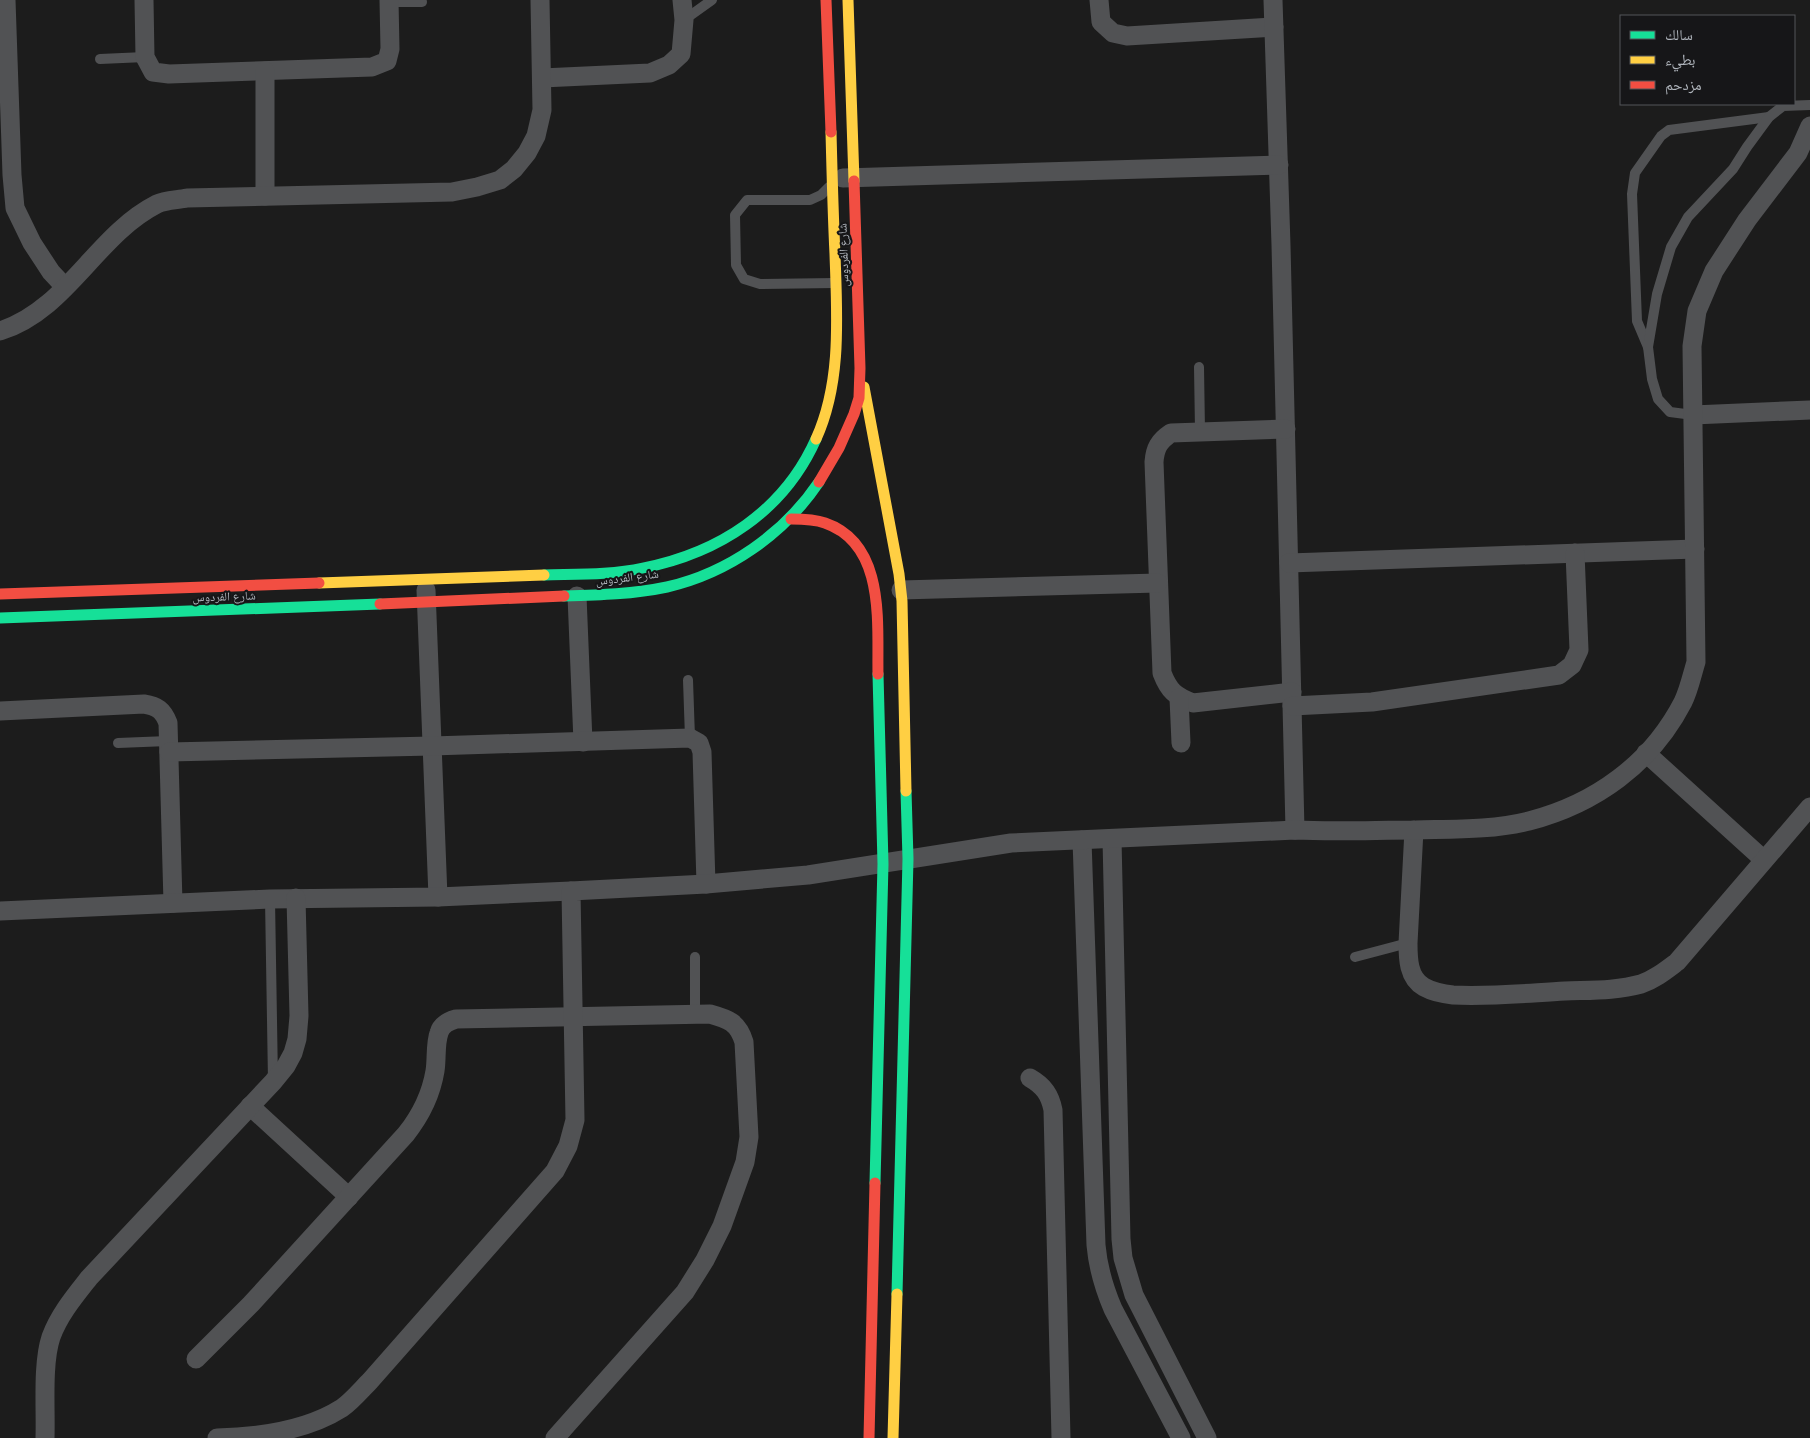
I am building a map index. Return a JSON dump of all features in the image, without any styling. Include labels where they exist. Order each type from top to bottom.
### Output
[{"type":"street","points":[[6,0],[12,176],[15,208],[32,243],[51,272],[65,287]]},
{"type":"street","points":[[144,0],[145,56],[153,72],[169,74],[372,67],[387,61],[390,50],[389,1]]},
{"type":"street","points":[[0,331],[10,328],[42,310],[123,227],[159,203],[187,198],[452,192],[500,180],[514,169],[527,153],[536,136],[542,110],[540,0]]},
{"type":"street","points":[[542,78],[650,73],[669,65],[681,54],[684,20],[682,0]]},
{"type":"street","name":"شارع الفردوس","points":[[0,594],[600,573],[648,568],[686,557],[724,540],[757,518],[783,493],[804,463],[823,426],[832,391],[835,356],[836,283],[826,0]]},
{"type":"street","name":"شارع الفردوس","points":[[0,618],[577,596],[654,590],[696,579],[737,560],[781,529],[806,502],[832,464],[858,402],[860,368],[848,0]]},
{"type":"street","points":[[1098,0],[1101,22],[1113,33],[1127,36],[1274,28]]},
{"type":"street","points":[[1273,0],[1286,429],[1295,830]]},
{"type":"street","points":[[264,71],[265,196]]},
{"type":"street","points":[[0,911],[296,898],[438,897],[706,884],[808,875],[1011,843],[1295,830],[1484,828],[1528,821],[1568,808],[1607,788],[1636,765],[1666,729],[1684,701],[1696,662],[1692,346],[1697,311],[1714,271],[1747,220],[1798,153],[1810,126]]},
{"type":"street","points":[[832,179],[1279,165]]},
{"type":"street","points":[[860,368],[901,590],[908,859],[893,1438]]},
{"type":"street","points":[[1693,415],[1810,410]]},
{"type":"street","points":[[1286,429],[1171,433],[1161,439],[1155,450],[1162,673],[1168,687],[1179,698],[1193,703],[1292,699],[1372,702],[1559,675],[1572,665],[1579,650],[1575,553]]},
{"type":"street","points":[[791,519],[817,520],[840,530],[851,539],[867,561],[876,592],[883,864],[869,1438]]},
{"type":"street","points":[[1289,563],[1695,549]]},
{"type":"street","points":[[426,579],[438,897]]},
{"type":"street","points":[[901,590],[1158,583]]},
{"type":"street","points":[[577,596],[583,742]]},
{"type":"street","points":[[1179,698],[1181,743]]},
{"type":"street","points":[[0,711],[144,704],[156,706],[164,714],[168,723],[173,904]]},
{"type":"street","points":[[169,746],[432,746],[690,738],[699,743],[702,752],[706,884]]},
{"type":"street","points":[[1646,753],[1764,860]]},
{"type":"street","points":[[1414,830],[1408,943],[1410,970],[1422,987],[1437,993],[1466,995],[1527,994],[1620,988],[1641,984],[1663,973],[1677,962],[1810,807]]},
{"type":"street","points":[[1112,839],[1121,1239],[1123,1258],[1134,1295],[1207,1438]]},
{"type":"street","points":[[1082,840],[1098,1260],[1105,1290],[1113,1309],[1181,1438]]},
{"type":"street","points":[[217,1438],[268,1434],[308,1424],[343,1407],[370,1381],[555,1171],[568,1146],[575,1120],[571,891]]},
{"type":"street","points":[[45,1438],[46,1365],[51,1338],[63,1311],[89,1278],[272,1082],[286,1066],[293,1053],[297,1039],[299,1016],[296,898]]},
{"type":"street","points":[[196,1359],[251,1304],[417,1120],[429,1097],[435,1072],[439,1032],[449,1021],[456,1019],[710,1014],[727,1019],[741,1031],[743,1036],[749,1137],[743,1169],[722,1226],[705,1260],[685,1292],[556,1438]]},
{"type":"street","points":[[1030,1078],[1047,1092],[1053,1110],[1061,1438]]},
{"type":"street","points":[[250,1106],[349,1197]]},
{"type":"lane","points":[[684,20],[712,0]]},
{"type":"lane","points":[[389,1],[422,2]]},
{"type":"lane","points":[[100,59],[145,56]]},
{"type":"lane","points":[[1648,347],[1657,294],[1671,247],[1688,218],[1733,169],[1769,117],[1783,106],[1810,105]]},
{"type":"lane","points":[[1693,415],[1670,412],[1658,399],[1652,379],[1648,347],[1637,321],[1632,194],[1635,173],[1661,136],[1669,130],[1769,117]]},
{"type":"lane","points":[[832,179],[826,191],[810,200],[747,200],[735,215],[736,265],[744,279],[760,284],[836,283]]},
{"type":"lane","points":[[1199,367],[1200,431]]},
{"type":"lane","points":[[688,680],[690,738]]},
{"type":"lane","points":[[118,743],[169,746]]},
{"type":"lane","points":[[270,899],[272,1082]]},
{"type":"lane","points":[[1355,957],[1408,943]]},
{"type":"lane","points":[[695,957],[695,1015]]},
{"type":"traffic: fast","points":[[544,575],[606,573],[643,568],[698,552],[723,540],[767,508],[802,465],[816,439]]},
{"type":"traffic: fast","points":[[564,596],[616,594],[655,589],[690,581],[712,572],[753,549],[772,534],[805,501],[819,482]]},
{"type":"traffic: fast","points":[[0,618],[380,604]]},
{"type":"traffic: fast","points":[[875,1183],[883,864],[878,674]]},
{"type":"traffic: fast","points":[[897,1294],[908,859],[906,791]]},
{"type":"traffic: slow","points":[[848,0],[854,181]]},
{"type":"traffic: slow","points":[[816,439],[830,395],[836,348],[837,301],[831,132]]},
{"type":"traffic: slow","points":[[864,387],[899,574],[902,601],[906,791]]},
{"type":"traffic: slow","points":[[319,583],[544,575]]},
{"type":"traffic: slow","points":[[893,1438],[897,1294]]},
{"type":"traffic: jam","points":[[826,0],[831,132]]},
{"type":"traffic: jam","points":[[819,482],[839,448],[859,398],[860,368],[854,181]]},
{"type":"traffic: jam","points":[[791,519],[825,523],[845,533],[859,548],[868,567],[874,587],[877,609],[878,674]]},
{"type":"traffic: jam","points":[[0,594],[319,583]]},
{"type":"traffic: jam","points":[[380,604],[564,596]]},
{"type":"traffic: jam","points":[[869,1438],[875,1183]]}]
